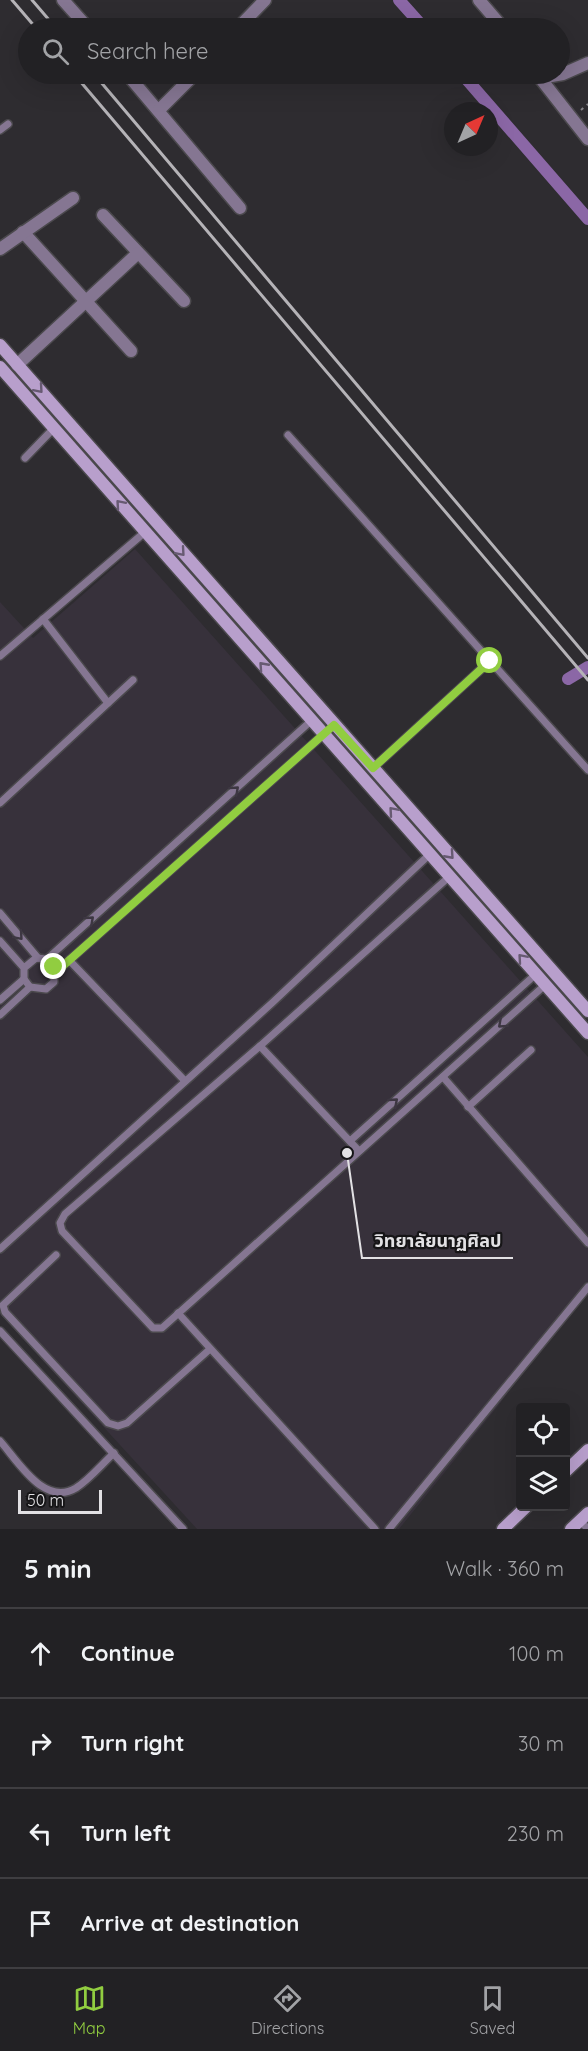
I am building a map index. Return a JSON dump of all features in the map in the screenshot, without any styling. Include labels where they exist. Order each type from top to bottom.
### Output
[{"type":"main road","points":[[0,345],[588,1011]]},
{"type":"main road","points":[[0,367],[588,1033]]},
{"type":"main road","points":[[312,720],[322,711]]},
{"type":"main road","points":[[324,734],[334,725]]},
{"type":"main road","points":[[547,987],[559,978]]},
{"type":"main road","points":[[570,1467],[588,1450]]},
{"type":"main road","points":[[503,1529],[522,1511]]},
{"type":"street","points":[[63,0],[79,18]]},
{"type":"street","points":[[248,18],[265,0]]},
{"type":"street","points":[[479,0],[494,18]]},
{"type":"street","points":[[570,71],[588,63]]},
{"type":"street","points":[[136,84],[240,208]]},
{"type":"street","points":[[159,110],[185,84]]},
{"type":"street","points":[[544,84],[588,139]]},
{"type":"street","points":[[0,249],[73,198]]},
{"type":"street","points":[[103,215],[184,301]]},
{"type":"street","points":[[22,232],[131,351]]},
{"type":"street","points":[[17,365],[138,253]]},
{"type":"lane","points":[[0,130],[8,124]]},
{"type":"lane","points":[[25,458],[54,428]]},
{"type":"lane","points":[[288,435],[588,770]]},
{"type":"lane","points":[[0,656],[145,532]]},
{"type":"lane","points":[[43,619],[108,703]]},
{"type":"lane","points":[[373,768],[490,661]]},
{"type":"lane","points":[[0,803],[133,680]]},
{"type":"lane","points":[[24,968],[31,960],[47,959],[312,720]]},
{"type":"lane","points":[[0,940],[24,968],[24,979],[30,987],[45,989],[54,982],[56,972],[69,960],[324,734]]},
{"type":"lane","points":[[0,1249],[185,1082],[430,854]]},
{"type":"lane","points":[[450,876],[260,1046],[65,1214],[60,1223],[62,1230],[153,1328],[162,1328],[442,1077],[547,987]]},
{"type":"lane","points":[[0,913],[38,958]]},
{"type":"lane","points":[[47,959],[56,972]]},
{"type":"lane","points":[[69,960],[185,1082]]},
{"type":"lane","points":[[350,1141],[536,974]]},
{"type":"lane","points":[[0,1000],[24,979]]},
{"type":"lane","points":[[0,1015],[30,987]]},
{"type":"lane","points":[[260,1046],[359,1151]]},
{"type":"lane","points":[[468,1107],[531,1050]]},
{"type":"lane","points":[[442,1077],[588,1243]]},
{"type":"lane","points":[[56,1255],[8,1299],[3,1305],[5,1312],[108,1423],[118,1426],[127,1423],[210,1349]]},
{"type":"lane","points":[[389,1529],[588,1287]]},
{"type":"lane","points":[[178,1313],[375,1529]]},
{"type":"lane","points":[[0,1331],[183,1529]]},
{"type":"lane","points":[[0,1441],[42,1489],[57,1492],[66,1492],[77,1487],[114,1453]]},
{"type":"shaded area","points":[[135,549],[588,1057],[588,1284],[498,1406],[399,1529],[197,1529],[0,1314],[0,602],[33,638]]},
{"type":"waterway","points":[[399,0],[415,18]]},
{"type":"waterway","points":[[471,84],[588,219]]},
{"type":"waterway","points":[[568,679],[588,667]]},
{"type":"railway","points":[[12,0],[27,18]]},
{"type":"railway","points":[[32,0],[47,18]]},
{"type":"railway","points":[[82,84],[588,680]]},
{"type":"railway","points":[[102,84],[588,658]]},
{"type":"place","name":"วิทยาลัยนาฏศิลป","points":[[347,1153]]},
{"type":"route","points":[[54,967],[56,972],[334,725],[373,768],[490,661]]}]
